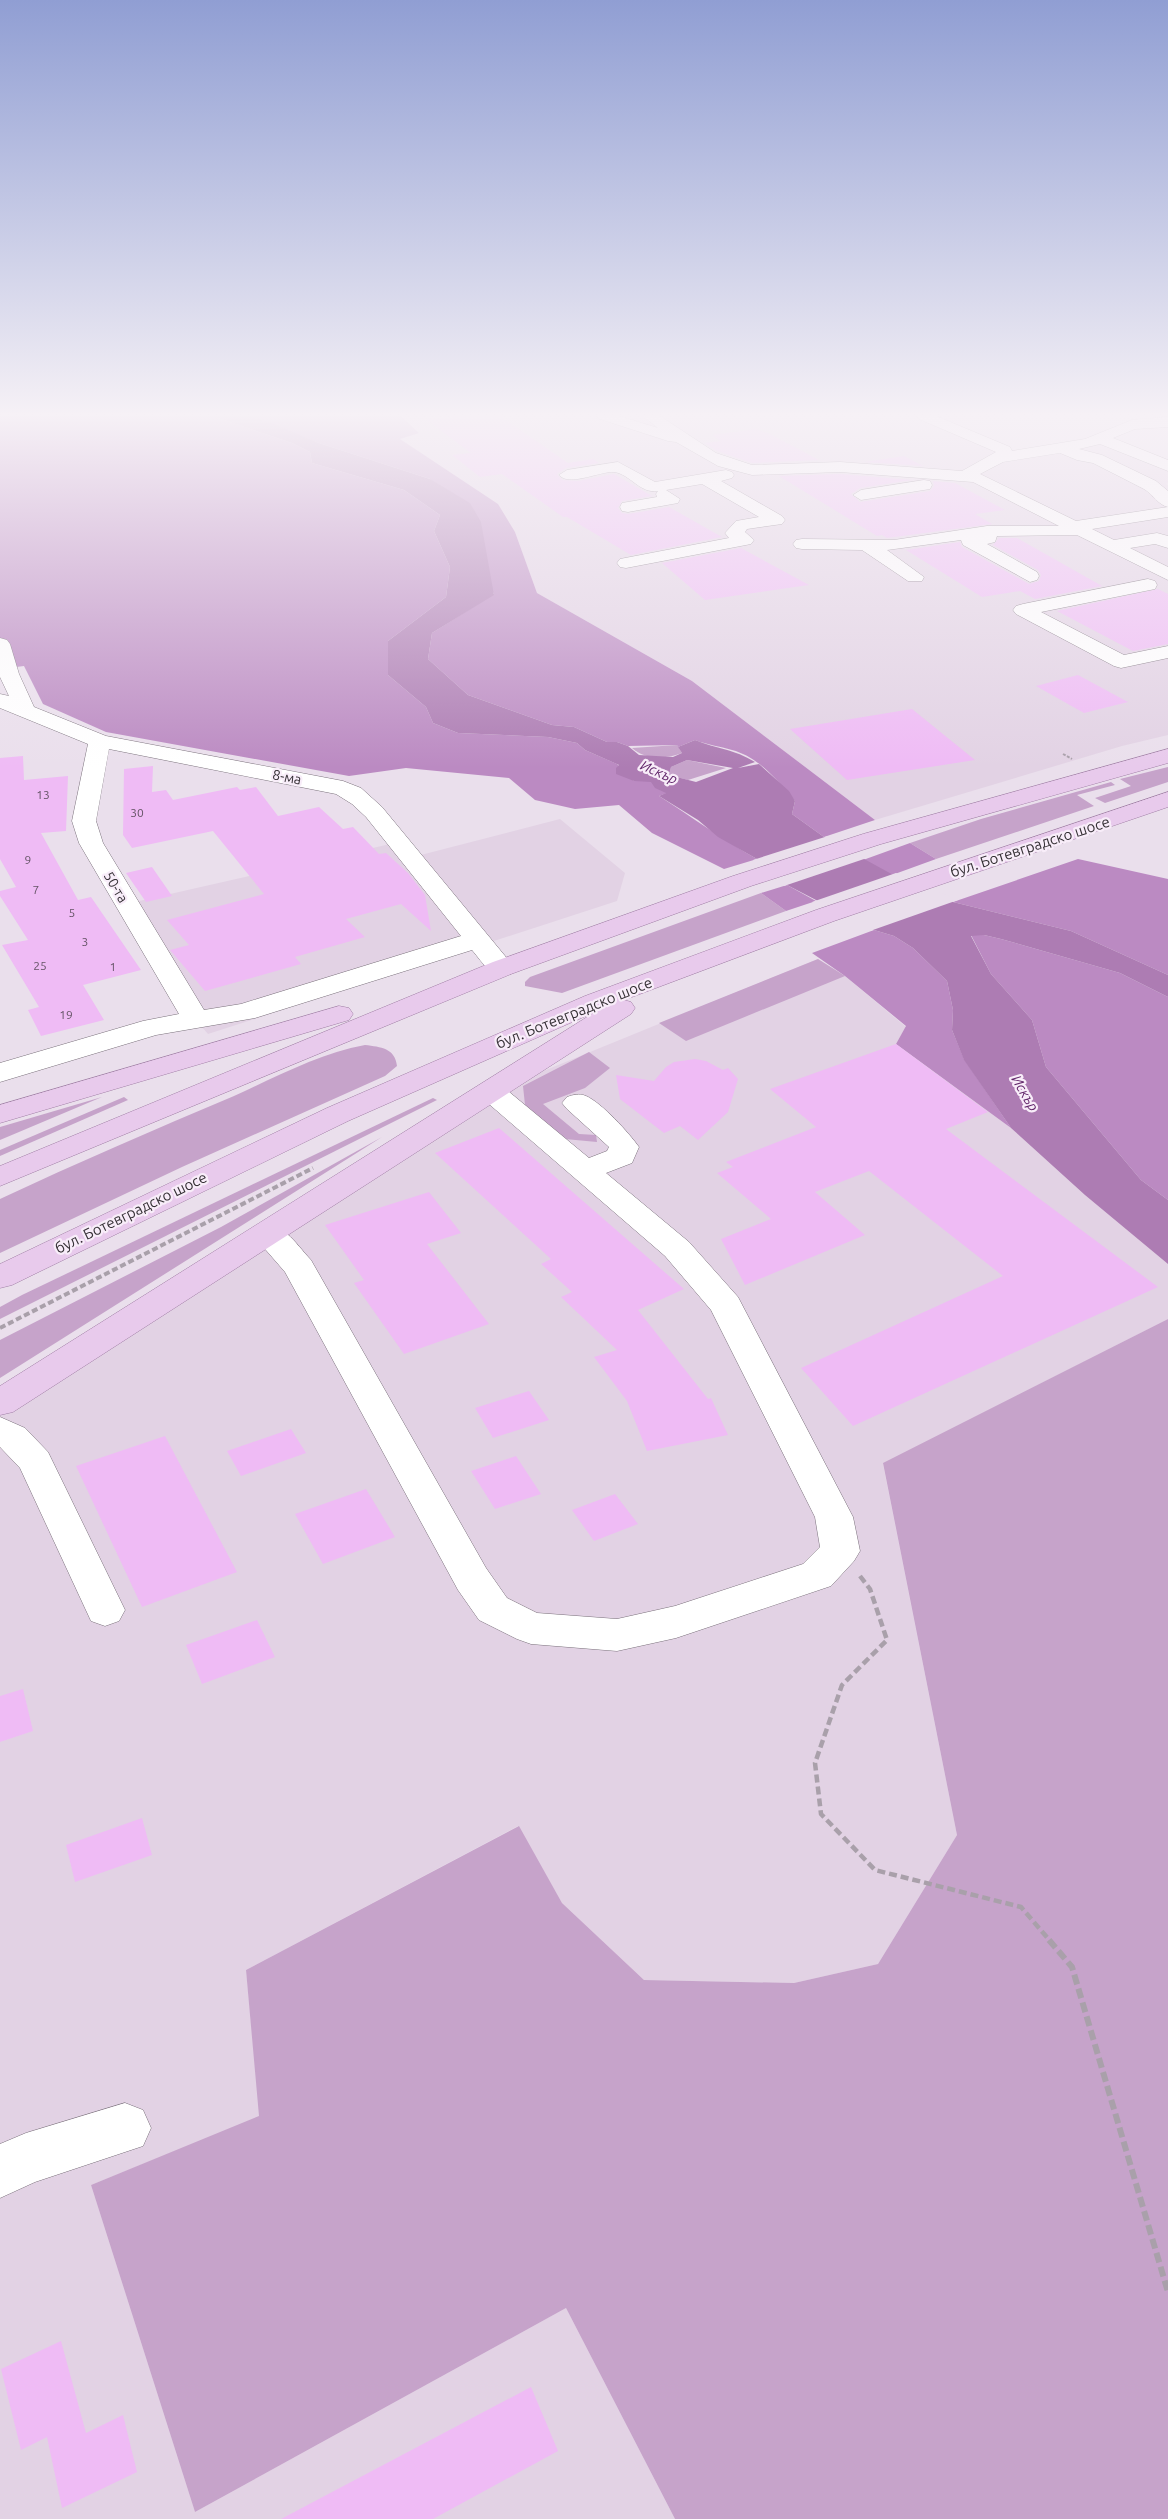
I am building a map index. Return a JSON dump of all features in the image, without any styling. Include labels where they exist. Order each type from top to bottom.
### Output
[{"type":"main road","points":[[0,1177],[502,968],[742,881],[872,839],[1168,756]]},
{"type":"main road","name":"бул. Ботевградско шосе","points":[[0,1277],[220,1169],[550,1021],[682,968],[781,932],[969,867],[1113,821],[1168,800]]},
{"type":"main road","points":[[0,1114],[217,1049],[502,968]]},
{"type":"main road","points":[[0,1403],[492,1092],[682,968]]},
{"type":"street","points":[[626,562],[745,540],[735,534]]},
{"type":"street","points":[[802,544],[894,544],[969,534]]},
{"type":"street","points":[[1020,534],[969,541],[1030,576]]},
{"type":"street","points":[[1080,534],[1168,574]]},
{"type":"street","points":[[1110,546],[1157,538],[1168,543]]},
{"type":"street","points":[[865,544],[915,577]]},
{"type":"street","points":[[1148,585],[1023,610],[1121,662],[1168,652]]},
{"type":"street","points":[[0,644],[4,675],[25,710]]},
{"type":"street","name":"8-ма","points":[[0,699],[100,741],[343,788],[361,797],[502,968]]},
{"type":"street","name":"50-та","points":[[100,741],[84,821],[91,843],[196,1020]]},
{"type":"street","points":[[0,1073],[39,1059],[153,1027],[245,1012],[477,940]]},
{"type":"street","points":[[268,1234],[299,1267],[472,1579],[493,1609],[531,1628],[617,1635],[676,1622],[817,1575],[840,1551],[834,1517],[726,1305],[677,1249],[492,1092]]},
{"type":"street","points":[[577,1103],[616,1136],[624,1147],[621,1155],[584,1171]]},
{"type":"street","points":[[0,1430],[12,1437],[35,1461],[105,1610]]},
{"type":"street","points":[[0,2172],[26,2159],[125,2128]]},
{"type":"path","points":[[840,1551],[870,1589],[887,1640],[842,1684],[814,1763],[821,1814],[875,1870],[1021,1907],[1072,1967],[1168,2292]]},
{"type":"shaded area","points":[[0,534],[435,534],[450,567],[446,597],[388,641],[388,675],[426,707],[433,723],[458,733],[548,737],[577,743],[585,750],[617,764],[634,781],[651,781],[667,793],[659,796],[757,859],[724,869],[652,833],[619,805],[575,809],[535,800],[509,778],[406,768],[349,776],[106,732],[43,704],[24,666],[0,669]]},
{"type":"shaded area","points":[[460,534],[516,534],[537,593],[692,681],[875,820],[824,837],[792,814],[795,801],[767,771],[742,753],[695,740],[678,747],[677,745],[628,746],[617,742],[607,742],[574,727],[552,725],[468,695],[428,659],[432,633],[494,594]]},
{"type":"shaded area","points":[[516,534],[1168,534],[1168,735],[1122,746],[875,820],[692,681],[537,593]]},
{"type":"shaded area","points":[[677,745],[682,753],[663,757],[643,755],[632,748]]},
{"type":"shaded area","points":[[687,760],[726,768],[688,780],[669,775],[671,767]]},
{"type":"shaded area","points":[[1168,767],[1168,782],[1105,803],[1095,798],[1131,786],[1120,779]]},
{"type":"shaded area","points":[[1111,782],[1115,785],[1077,795],[1094,806],[936,859],[910,843],[981,819]]},
{"type":"shaded area","points":[[560,819],[625,873],[617,901],[208,1034],[196,1020],[126,904],[399,842],[413,857]]},
{"type":"shaded area","points":[[910,843],[936,859],[892,875],[863,860]]},
{"type":"shaded area","points":[[1078,859],[1168,879],[1168,975],[1071,931],[953,902]]},
{"type":"shaded area","points":[[787,885],[816,901],[786,911],[761,893]]},
{"type":"shaded area","points":[[761,893],[786,911],[562,993],[525,986],[525,982],[530,977]]},
{"type":"shaded area","points":[[874,930],[894,936],[913,948],[947,981],[953,1010],[952,1030],[964,1059],[1011,1128],[896,1044],[906,1026],[845,976],[812,953]]},
{"type":"shaded area","points":[[971,935],[1001,939],[1120,973],[1168,997],[1168,1200],[1141,1180],[1046,1067],[1032,1020],[991,974]]},
{"type":"shaded area","points":[[818,959],[845,976],[906,1027],[896,1044],[1011,1128],[1168,1262],[1168,1319],[883,1464],[957,1835],[878,1964],[794,1983],[644,1980],[562,1903],[518,1826],[246,1970],[260,2117],[91,2185],[195,2512],[566,2308],[675,2519],[0,2519],[0,1403],[492,1092]]},
{"type":"shaded area","points":[[818,959],[845,976],[686,1041],[659,1023]]},
{"type":"shaded area","points":[[365,1045],[390,1052],[397,1066],[385,1076],[182,1167],[0,1253],[0,1199],[298,1066]]},
{"type":"shaded area","points":[[589,1052],[610,1068],[585,1088],[543,1104],[579,1134],[596,1135],[597,1142],[565,1139],[525,1105],[523,1086]]},
{"type":"shaded area","points":[[102,1097],[0,1140],[0,1127]]},
{"type":"shaded area","points":[[124,1097],[128,1100],[0,1156],[0,1150]]},
{"type":"shaded area","points":[[433,1098],[437,1100],[0,1319],[0,1307],[22,1295]]},
{"type":"shaded area","points":[[382,1137],[0,1378],[0,1340],[221,1227]]},
{"type":"shaded area","points":[[1168,1319],[1168,2519],[675,2519],[566,2308],[195,2512],[91,2185],[259,2116],[246,1970],[519,1826],[562,1903],[644,1980],[794,1983],[878,1964],[957,1835],[883,1463]]},
{"type":"water","name":"Искър","points":[[435,534],[483,534],[494,595],[432,633],[428,659],[468,695],[552,725],[574,727],[607,742],[617,742],[628,746],[639,755],[673,757],[682,753],[678,747],[695,740],[740,754],[755,762],[738,768],[759,764],[789,791],[795,801],[792,814],[824,837],[908,883],[953,902],[1071,931],[1168,975],[1168,997],[1120,973],[1001,939],[984,935],[971,936],[991,974],[1032,1020],[1046,1067],[1141,1180],[1168,1200],[1168,1264],[1085,1195],[1011,1128],[964,1060],[952,1030],[953,1010],[947,981],[913,948],[894,936],[874,930],[787,885],[757,859],[718,837],[698,820],[659,796],[666,793],[655,788],[651,782],[634,781],[616,774],[616,768],[619,765],[585,750],[577,743],[548,737],[458,733],[433,723],[426,707],[388,675],[388,641],[446,597],[450,567]],"holes":[[[687,760],[733,768],[696,782],[669,775],[671,767]]]},
{"type":"pier","points":[[828,836],[867,858],[784,886],[753,860]]},
{"type":"pier","points":[[896,873],[958,900],[870,931],[812,902]]},
{"type":"building","points":[[595,534],[716,534],[722,537],[631,555]]},
{"type":"building","points":[[873,534],[920,534],[887,538],[882,535]]},
{"type":"building","points":[[999,538],[1017,538],[1102,586],[1035,599],[1020,591],[982,597],[906,550],[960,542],[962,547],[1029,584],[1039,581],[1041,575],[1038,570],[993,545]]},
{"type":"building","points":[[741,548],[809,585],[705,600],[662,563]]},
{"type":"building","points":[[1158,589],[1168,594],[1168,644],[1133,651],[1057,611]]},
{"type":"building","points":[[1078,675],[1128,702],[1084,713],[1036,686]]},
{"type":"building","points":[[912,709],[975,760],[847,780],[790,729]]},
{"type":"building","points":[[23,756],[24,780],[68,776],[66,831],[41,833],[78,900],[91,897],[141,970],[83,985],[104,1020],[41,1036],[28,1010],[39,1007],[2,945],[28,940],[0,896],[0,891],[16,887],[0,859],[0,758]]},
{"type":"building","points":[[153,766],[152,792],[166,790],[173,800],[237,787],[240,790],[256,787],[278,816],[319,807],[343,829],[353,827],[379,854],[386,853],[408,873],[425,895],[431,931],[401,904],[346,919],[365,937],[295,957],[301,964],[205,991],[170,950],[189,945],[167,920],[264,894],[213,831],[132,848],[123,835],[124,769]]},
{"type":"building","points":[[152,867],[172,896],[146,902],[126,873]]},
{"type":"building","points":[[896,1044],[988,1112],[946,1129],[1158,1287],[853,1426],[801,1368],[1003,1276],[869,1171],[815,1192],[865,1235],[745,1285],[721,1239],[771,1219],[717,1173],[733,1167],[726,1162],[816,1127],[770,1089]]},
{"type":"building","points":[[695,1059],[706,1061],[723,1070],[728,1068],[738,1079],[728,1112],[698,1140],[680,1126],[664,1133],[620,1099],[616,1075],[654,1081],[666,1067],[674,1062]]},
{"type":"building","points":[[499,1128],[684,1289],[638,1310],[708,1399],[711,1398],[728,1435],[647,1451],[627,1401],[594,1357],[617,1350],[561,1297],[572,1292],[541,1264],[551,1259],[435,1153]]},
{"type":"building","points":[[429,1192],[461,1233],[427,1244],[489,1324],[404,1354],[354,1283],[364,1280],[325,1225]]},
{"type":"building","points":[[529,1391],[549,1420],[493,1438],[475,1408]]},
{"type":"building","points":[[291,1429],[306,1453],[241,1476],[227,1451]]},
{"type":"building","points":[[165,1436],[237,1572],[142,1607],[76,1466]]},
{"type":"building","points":[[516,1456],[541,1494],[495,1509],[471,1471]]},
{"type":"building","points":[[366,1489],[395,1537],[323,1564],[295,1514]]},
{"type":"building","points":[[615,1494],[638,1524],[594,1541],[572,1510]]},
{"type":"building","points":[[257,1620],[275,1657],[202,1684],[186,1645]]},
{"type":"building","points":[[23,1689],[33,1731],[0,1742],[0,1696]]},
{"type":"building","points":[[142,1818],[152,1855],[75,1882],[66,1845]]},
{"type":"building","points":[[61,2341],[86,2433],[123,2415],[137,2472],[62,2508],[47,2437],[21,2450],[1,2369]]},
{"type":"building","points":[[531,2387],[558,2451],[433,2519],[281,2519]]}]
